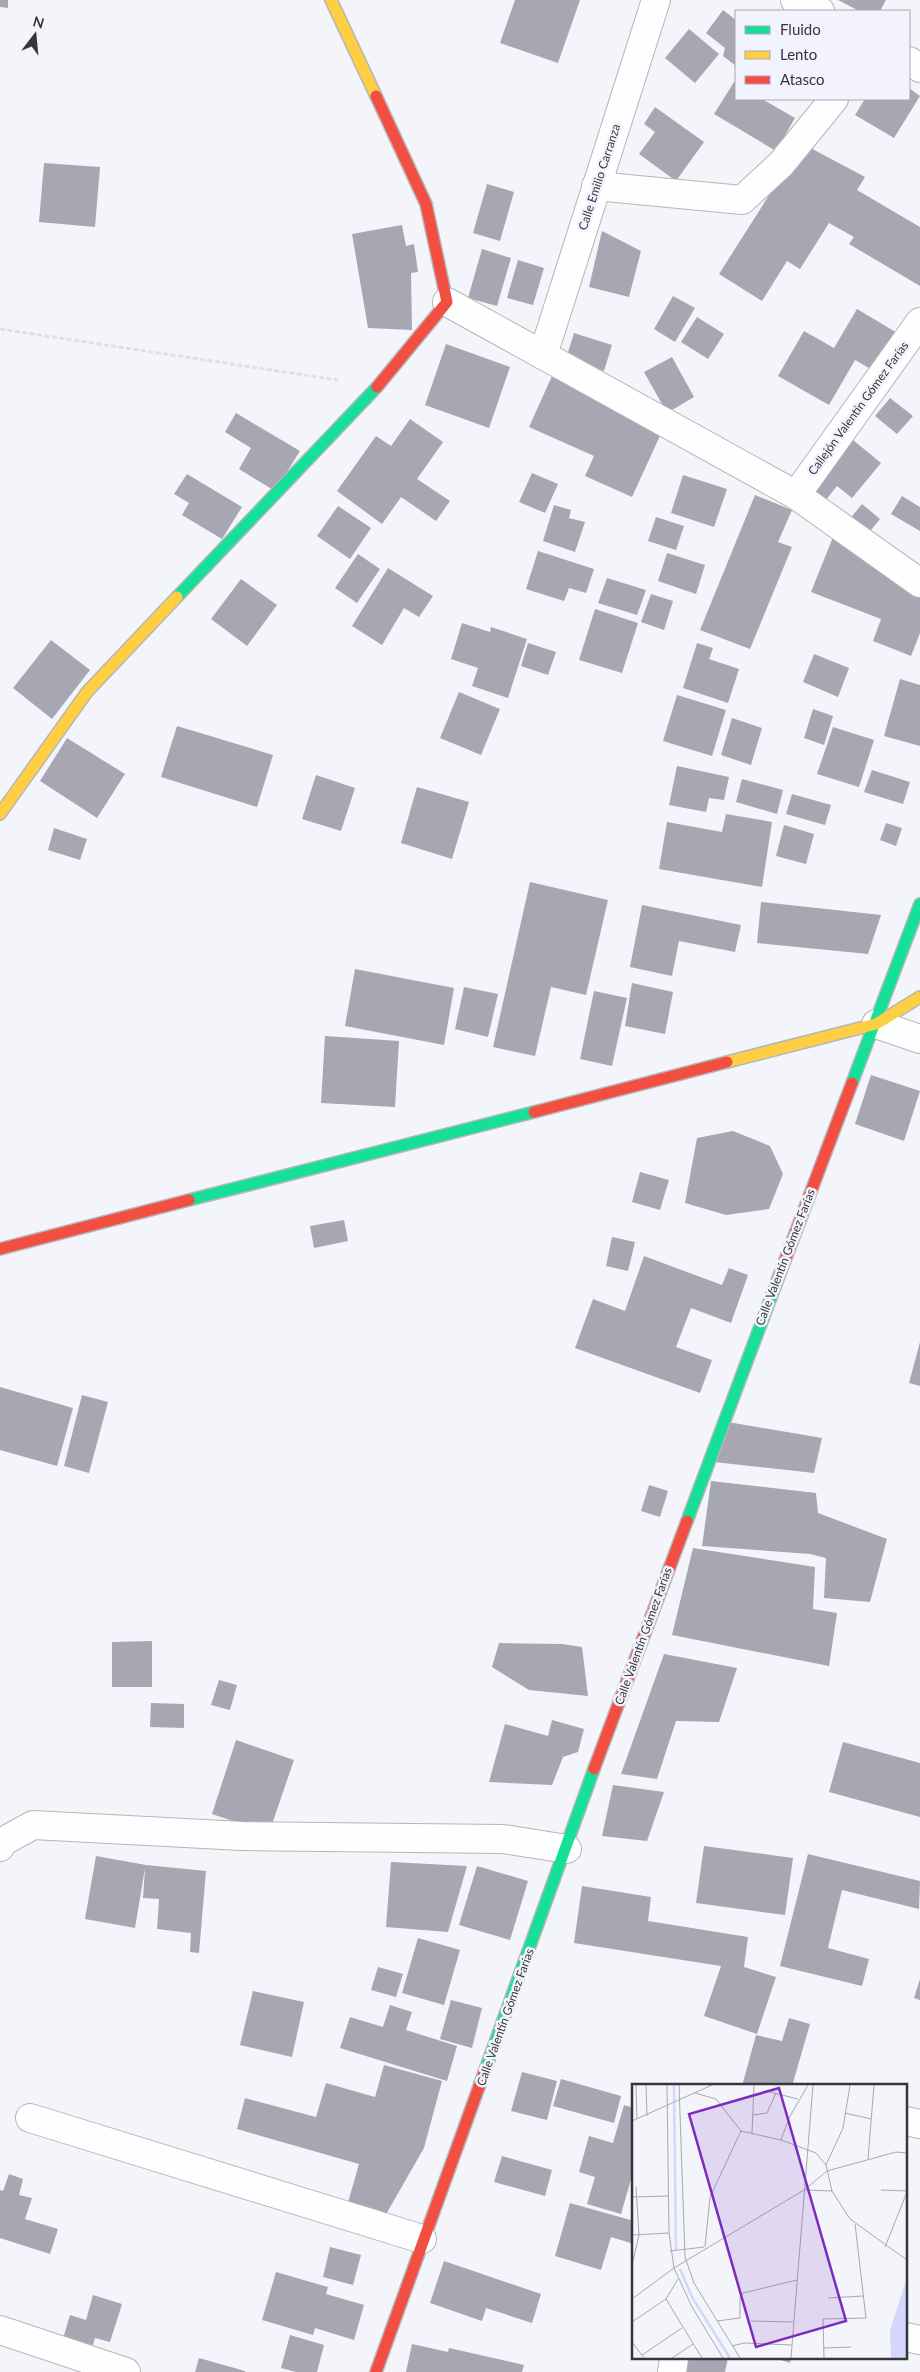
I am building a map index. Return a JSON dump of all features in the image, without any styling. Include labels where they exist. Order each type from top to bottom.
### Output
[{"type":"street","points":[[331,0],[426,204],[447,302],[796,495],[920,584]]},
{"type":"street","name":"Calle Emilio Carranza","points":[[543,355],[656,0]]},
{"type":"street","points":[[794,0],[818,10]]},
{"type":"street","points":[[596,186],[742,200],[781,164],[833,100]]},
{"type":"street","points":[[0,814],[87,692],[378,386],[447,302]]},
{"type":"street","name":"Callejón Valentín Gómez Farías","points":[[796,495],[920,322]]},
{"type":"street","name":"Calle Valentín Gómez Farías","points":[[376,2372],[422,2239],[567,1849],[625,1683],[920,904]]},
{"type":"street","points":[[0,1248],[876,1024],[920,996]]},
{"type":"street","points":[[876,1024],[920,1040]]},
{"type":"street","points":[[0,1847],[4,1841],[33,1825],[242,1836],[503,1839],[567,1849]]},
{"type":"street","points":[[30,2118],[422,2239]]},
{"type":"street","points":[[0,2330],[126,2372]]},
{"type":"path","points":[[0,329],[378,386]]},
{"type":"building","points":[[0,0],[8,0],[8,8],[0,7]]},
{"type":"building","points":[[515,0],[580,0],[558,63],[500,43]]},
{"type":"building","points":[[838,0],[886,0],[881,10],[857,10]]},
{"type":"building","points":[[723,10],[735,19],[735,65],[723,56],[725,48],[706,33]]},
{"type":"building","points":[[689,29],[719,54],[695,83],[665,58]]},
{"type":"building","points":[[734,82],[735,100],[764,100],[795,118],[776,151],[714,114]]},
{"type":"building","points":[[910,89],[920,96],[894,138],[855,115],[864,100],[910,100]]},
{"type":"building","points":[[655,107],[704,142],[676,181],[639,154],[655,132],[644,124]]},
{"type":"building","points":[[805,145],[865,177],[857,190],[920,227],[920,286],[849,244],[854,237],[829,223],[800,269],[787,261],[762,301],[719,274],[773,189]]},
{"type":"building","points":[[44,163],[100,167],[95,227],[39,222]]},
{"type":"building","points":[[487,184],[514,192],[500,241],[473,233]]},
{"type":"building","points":[[402,225],[406,246],[414,244],[418,272],[411,273],[412,330],[368,328],[352,234]]},
{"type":"building","points":[[602,231],[641,251],[629,297],[589,287]]},
{"type":"building","points":[[482,249],[511,258],[497,306],[468,298]]},
{"type":"building","points":[[518,260],[544,268],[533,305],[507,298]]},
{"type":"building","points":[[673,296],[695,308],[675,342],[654,329]]},
{"type":"building","points":[[857,309],[899,334],[876,372],[855,360],[829,405],[778,376],[804,331],[834,348]]},
{"type":"building","points":[[697,317],[724,334],[708,359],[681,342]]},
{"type":"building","points":[[574,333],[612,345],[604,371],[566,359]]},
{"type":"building","points":[[446,344],[510,367],[489,428],[425,405]]},
{"type":"building","points":[[672,357],[694,397],[667,413],[644,372]]},
{"type":"building","points":[[552,376],[664,427],[632,497],[585,476],[594,456],[529,427]]},
{"type":"building","points":[[890,398],[913,416],[897,434],[875,416]]},
{"type":"building","points":[[236,413],[300,451],[275,491],[239,469],[251,448],[225,432]]},
{"type":"building","points":[[410,419],[443,442],[417,479],[450,501],[436,521],[401,497],[382,524],[337,491],[376,436],[391,446]]},
{"type":"building","points":[[853,440],[881,463],[852,498],[837,486],[825,501],[811,490]]},
{"type":"building","points":[[532,473],[558,484],[545,513],[519,502]]},
{"type":"building","points":[[187,474],[242,507],[222,539],[182,515],[189,503],[174,494]]},
{"type":"building","points":[[683,475],[727,489],[714,527],[671,513]]},
{"type":"building","points":[[755,495],[792,510],[778,542],[792,547],[750,649],[700,630]]},
{"type":"building","points":[[902,496],[920,507],[920,531],[891,514]]},
{"type":"building","points":[[862,504],[880,519],[866,536],[848,521]]},
{"type":"building","points":[[554,505],[571,510],[569,518],[585,522],[575,552],[543,541]]},
{"type":"building","points":[[338,506],[371,528],[350,559],[317,536]]},
{"type":"building","points":[[656,517],[684,526],[676,550],[648,541]]},
{"type":"building","points":[[835,532],[920,592],[920,633],[911,656],[873,641],[881,619],[811,592]]},
{"type":"building","points":[[538,551],[594,569],[586,593],[569,588],[564,601],[526,589]]},
{"type":"building","points":[[667,553],[705,565],[696,594],[658,581]]},
{"type":"building","points":[[358,554],[380,569],[357,603],[335,588]]},
{"type":"building","points":[[388,568],[433,596],[419,617],[404,608],[382,645],[352,626]]},
{"type":"building","points":[[607,578],[646,590],[637,615],[598,603]]},
{"type":"building","points":[[241,579],[277,605],[247,646],[211,619]]},
{"type":"building","points":[[651,594],[673,601],[664,630],[641,622]]},
{"type":"building","points":[[595,609],[638,623],[622,673],[579,660]]},
{"type":"building","points":[[462,623],[490,632],[491,627],[527,639],[508,698],[472,686],[478,668],[451,659]]},
{"type":"building","points":[[51,640],[90,670],[52,719],[13,688]]},
{"type":"building","points":[[528,643],[556,652],[548,675],[521,666]]},
{"type":"building","points":[[697,643],[713,648],[709,659],[739,669],[728,703],[683,688]]},
{"type":"building","points":[[814,654],[849,668],[838,697],[803,682]]},
{"type":"building","points":[[900,679],[920,685],[920,746],[884,736]]},
{"type":"building","points":[[459,692],[500,709],[481,755],[440,738]]},
{"type":"building","points":[[677,695],[726,710],[712,756],[663,741]]},
{"type":"building","points":[[813,709],[833,716],[824,745],[804,738]]},
{"type":"building","points":[[732,718],[762,728],[751,765],[721,755]]},
{"type":"building","points":[[177,726],[273,755],[257,807],[161,777]]},
{"type":"building","points":[[833,727],[874,740],[859,787],[817,774]]},
{"type":"building","points":[[67,738],[125,774],[97,818],[40,781]]},
{"type":"building","points":[[677,766],[729,777],[724,800],[709,798],[706,812],[669,805]]},
{"type":"building","points":[[872,770],[910,782],[903,804],[864,792]]},
{"type":"building","points":[[316,775],[355,788],[341,831],[302,819]]},
{"type":"building","points":[[742,779],[783,790],[777,814],[736,802]]},
{"type":"building","points":[[417,787],[469,802],[452,859],[401,843]]},
{"type":"building","points":[[792,794],[831,805],[825,825],[786,814]]},
{"type":"building","points":[[726,814],[772,822],[762,887],[659,869],[667,822],[722,832]]},
{"type":"building","points":[[886,823],[902,828],[896,846],[880,840]]},
{"type":"building","points":[[784,825],[814,834],[806,864],[776,856]]},
{"type":"building","points":[[54,828],[87,839],[80,860],[48,850]]},
{"type":"building","points":[[530,882],[608,900],[586,995],[551,987],[535,1056],[493,1047]]},
{"type":"building","points":[[761,902],[881,915],[868,954],[757,943]]},
{"type":"building","points":[[642,905],[741,925],[735,952],[679,941],[672,976],[630,967]]},
{"type":"building","points":[[355,969],[454,988],[444,1045],[345,1026]]},
{"type":"building","points":[[632,983],[673,992],[665,1034],[625,1026]]},
{"type":"building","points":[[464,987],[498,994],[488,1037],[455,1029]]},
{"type":"building","points":[[594,991],[627,998],[612,1066],[580,1059]]},
{"type":"building","points":[[325,1036],[399,1041],[395,1107],[321,1103]]},
{"type":"building","points":[[871,1075],[920,1091],[904,1141],[855,1124]]},
{"type":"building","points":[[733,1131],[770,1146],[783,1174],[769,1209],[726,1215],[685,1203],[697,1138]]},
{"type":"building","points":[[640,1172],[669,1180],[660,1210],[632,1202]]},
{"type":"building","points":[[344,1220],[348,1241],[314,1248],[310,1226]]},
{"type":"building","points":[[612,1237],[635,1242],[628,1271],[606,1266]]},
{"type":"building","points":[[644,1256],[722,1285],[729,1268],[748,1275],[731,1323],[691,1308],[676,1347],[712,1360],[700,1393],[575,1348],[593,1299],[625,1311]]},
{"type":"building","points":[[920,1342],[920,1386],[909,1383]]},
{"type":"building","points":[[0,1387],[73,1408],[57,1466],[0,1450]]},
{"type":"building","points":[[82,1395],[108,1402],[89,1473],[64,1466]]},
{"type":"building","points":[[728,1422],[822,1438],[814,1473],[714,1462]]},
{"type":"building","points":[[711,1481],[816,1493],[818,1513],[887,1539],[870,1602],[824,1598],[826,1558],[810,1554],[702,1546]]},
{"type":"building","points":[[649,1485],[668,1491],[660,1517],[641,1511]]},
{"type":"building","points":[[693,1548],[815,1567],[813,1609],[837,1613],[829,1666],[672,1635]]},
{"type":"building","points":[[152,1641],[152,1687],[112,1687],[112,1642]]},
{"type":"building","points":[[499,1643],[562,1644],[582,1647],[588,1696],[529,1690],[492,1667]]},
{"type":"building","points":[[664,1654],[737,1668],[719,1722],[676,1721],[657,1779],[621,1774]]},
{"type":"building","points":[[219,1680],[237,1685],[230,1710],[211,1705]]},
{"type":"building","points":[[151,1703],[184,1704],[184,1728],[150,1727]]},
{"type":"building","points":[[552,1720],[584,1729],[578,1752],[563,1757],[552,1785],[489,1782],[505,1724],[548,1736]]},
{"type":"building","points":[[236,1740],[294,1760],[269,1833],[212,1814]]},
{"type":"building","points":[[843,1742],[920,1763],[920,1817],[829,1792]]},
{"type":"building","points":[[613,1785],[664,1792],[647,1841],[602,1836]]},
{"type":"building","points":[[704,1846],[793,1858],[785,1915],[696,1903]]},
{"type":"building","points":[[808,1854],[920,1881],[919,1909],[842,1890],[828,1948],[869,1959],[862,1986],[780,1966]]},
{"type":"building","points":[[96,1856],[146,1865],[206,1871],[199,1953],[190,1952],[191,1933],[157,1929],[159,1899],[143,1898],[145,1868],[135,1928],[85,1919]]},
{"type":"building","points":[[391,1862],[467,1866],[448,1932],[386,1927]]},
{"type":"building","points":[[477,1866],[528,1881],[510,1940],[459,1925]]},
{"type":"building","points":[[582,1886],[651,1897],[648,1921],[748,1937],[744,1967],[776,1977],[757,2034],[704,2016],[721,1966],[574,1943]]},
{"type":"building","points":[[418,1938],[460,1950],[444,2005],[402,1993]]},
{"type":"building","points":[[378,1967],[403,1974],[396,1997],[371,1990]]},
{"type":"building","points":[[920,1979],[920,2000],[914,1998]]},
{"type":"building","points":[[253,1991],[304,2002],[292,2057],[240,2045]]},
{"type":"building","points":[[451,2000],[482,2008],[472,2048],[440,2039]]},
{"type":"building","points":[[390,2005],[412,2012],[406,2030],[457,2046],[447,2081],[340,2048],[350,2017],[383,2027]]},
{"type":"building","points":[[789,2018],[810,2024],[793,2084],[743,2084],[756,2035],[782,2041]]},
{"type":"building","points":[[384,2065],[442,2081],[424,2148],[381,2223],[345,2213],[359,2164],[237,2129],[245,2098],[316,2117],[326,2083],[375,2097]]},
{"type":"building","points":[[522,2072],[557,2081],[547,2120],[511,2111]]},
{"type":"building","points":[[561,2079],[621,2096],[614,2123],[553,2106]]},
{"type":"building","points":[[624,2105],[632,2107],[632,2176],[621,2214],[587,2204],[595,2177],[579,2172],[589,2136],[613,2143]]},
{"type":"building","points":[[502,2156],[552,2170],[545,2196],[494,2182]]},
{"type":"building","points":[[9,2174],[23,2179],[19,2195],[32,2198],[25,2219],[58,2229],[50,2254],[0,2238],[0,2190],[3,2191]]},
{"type":"building","points":[[570,2203],[632,2220],[632,2243],[611,2237],[601,2270],[555,2256]]},
{"type":"building","points":[[330,2247],[361,2255],[353,2285],[323,2277]]},
{"type":"building","points":[[444,2261],[541,2294],[532,2323],[486,2308],[482,2321],[430,2303]]},
{"type":"building","points":[[276,2272],[328,2287],[326,2294],[364,2305],[354,2340],[315,2328],[313,2335],[262,2320]]},
{"type":"building","points":[[93,2295],[122,2304],[110,2342],[95,2338],[89,2358],[60,2349],[70,2315],[86,2320]]},
{"type":"building","points":[[290,2335],[324,2345],[317,2372],[296,2372],[281,2368]]},
{"type":"building","points":[[412,2344],[448,2352],[449,2348],[524,2365],[522,2372],[406,2372]]},
{"type":"building","points":[[199,2358],[245,2371],[245,2372],[195,2372]]},
{"type":"building","points":[[683,2360],[728,2360],[725,2372],[683,2372]]},
{"type":"traffic: fast","points":[[177,597],[377,387]]},
{"type":"traffic: fast","points":[[852,1083],[920,904]]},
{"type":"traffic: fast","points":[[189,1200],[534,1112]]},
{"type":"traffic: fast","points":[[687,1521],[776,1284]]},
{"type":"traffic: fast","points":[[484,2073],[594,1769]]},
{"type":"traffic: slow","points":[[331,0],[376,96]]},
{"type":"traffic: slow","points":[[0,814],[87,692],[177,597]]},
{"type":"traffic: slow","points":[[727,1062],[876,1024],[920,997]]},
{"type":"traffic: jam","points":[[376,96],[426,204],[447,302],[377,387]]},
{"type":"traffic: jam","points":[[534,1112],[727,1062]]},
{"type":"traffic: jam","points":[[776,1284],[852,1083]]},
{"type":"traffic: jam","points":[[0,1249],[189,1200]]},
{"type":"traffic: jam","points":[[594,1769],[687,1521]]},
{"type":"traffic: jam","points":[[376,2372],[484,2073]]}]
